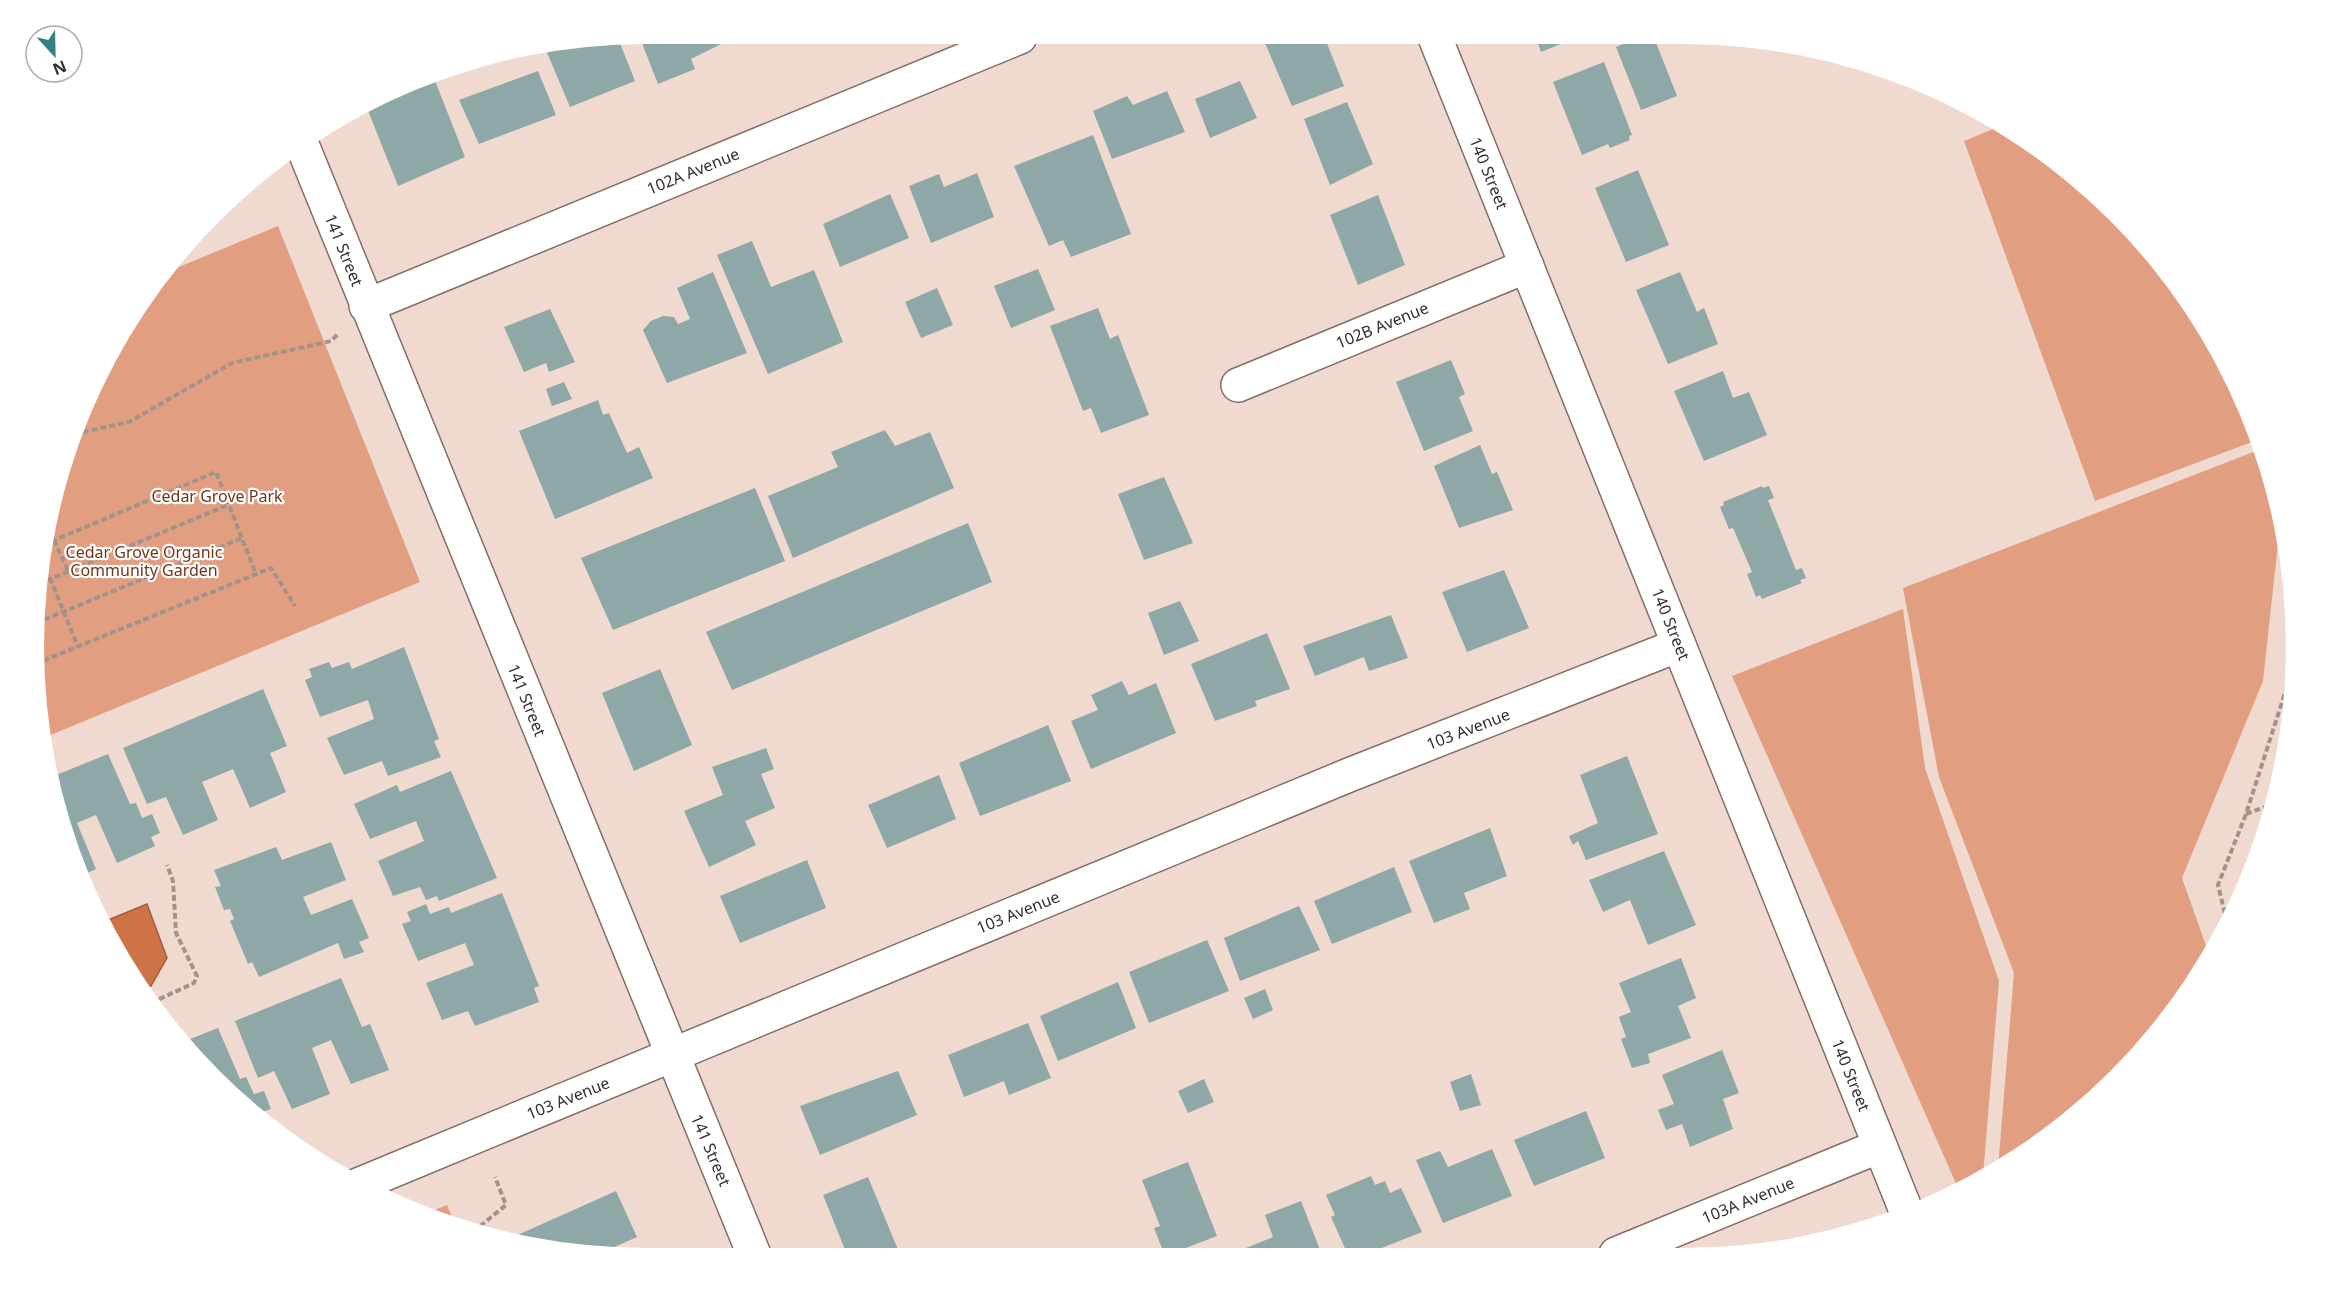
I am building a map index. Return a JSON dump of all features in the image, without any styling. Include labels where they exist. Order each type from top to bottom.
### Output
[{"type":"street","name":"102A Avenue","points":[[366,306],[1005,43]]},
{"type":"street","name":"140 Street","points":[[1437,43],[1904,1207]]},
{"type":"street","name":"141 Street","points":[[304,150],[752,1249]]},
{"type":"street","name":"102B Avenue","points":[[1238,385],[1527,266]]},
{"type":"street","name":"103 Avenue","points":[[369,1180],[1349,776],[1679,645]]},
{"type":"street","name":"103A Avenue","points":[[1628,1249],[1880,1146]]},
{"type":"path","points":[[83,432],[129,422],[232,363],[331,341],[338,334]]},
{"type":"path","points":[[68,571],[54,540],[216,472],[256,574]]},
{"type":"path","points":[[48,580],[228,504]]},
{"type":"path","points":[[45,619],[242,538]]},
{"type":"path","points":[[44,660],[272,568],[295,606]]},
{"type":"path","points":[[51,578],[78,647]]},
{"type":"path","points":[[2224,909],[2218,885],[2246,814],[2282,701]]},
{"type":"path","points":[[2246,814],[2263,807]]},
{"type":"path","points":[[158,1000],[194,983],[196,976],[176,933],[173,881],[167,865]]},
{"type":"path","points":[[481,1225],[506,1206],[495,1177]]},
{"type":"green space","points":[[1993,129],[2050,168],[2109,220],[2161,279],[2184,311],[2223,380],[2250,442],[2095,501],[1964,141]]},
{"type":"green space","name":"Cedar Grove Park","points":[[278,226],[420,582],[51,735],[45,685],[45,607],[55,528],[64,490],[89,415],[106,380],[145,311],[178,268]]},
{"type":"green space","points":[[2254,452],[2265,490],[2277,550],[2263,681],[2182,878],[2206,945],[2161,1013],[2109,1072],[2050,1124],[1999,1159],[2014,973],[1939,777],[1903,588]]},
{"type":"green space","points":[[1903,609],[1925,768],[1999,981],[1984,1168],[1956,1183],[1732,676]]},
{"type":"green space","points":[[447,1205],[452,1217],[434,1210]]},
{"type":"shaded area","points":[[147,904],[167,958],[151,986],[145,981],[110,919]]},
{"type":"building","points":[[642,43],[723,43],[691,59],[695,69],[658,84]]},
{"type":"building","points":[[1265,43],[1327,43],[1344,86],[1292,106]]},
{"type":"building","points":[[1538,43],[1563,43],[1541,52]]},
{"type":"building","points":[[1626,43],[1656,43],[1677,96],[1641,110],[1616,47]]},
{"type":"building","points":[[620,44],[635,81],[570,107],[547,52]]},
{"type":"building","points":[[1604,62],[1632,135],[1629,136],[1630,140],[1610,148],[1608,144],[1582,155],[1553,82]]},
{"type":"building","points":[[538,71],[556,115],[479,144],[459,100]]},
{"type":"building","points":[[435,81],[465,157],[398,186],[369,112]]},
{"type":"building","points":[[1240,81],[1257,118],[1210,138],[1195,99]]},
{"type":"building","points":[[1167,91],[1185,132],[1112,159],[1093,111],[1127,96],[1133,105]]},
{"type":"building","points":[[1347,102],[1373,164],[1330,185],[1304,119]]},
{"type":"building","points":[[1093,135],[1131,234],[1071,257],[1063,240],[1049,246],[1014,166]]},
{"type":"building","points":[[1638,170],[1669,245],[1626,262],[1595,188]]},
{"type":"building","points":[[977,173],[994,217],[931,243],[909,186],[939,174],[944,187]]},
{"type":"building","points":[[890,194],[909,238],[840,267],[823,224]]},
{"type":"building","points":[[1378,195],[1405,265],[1358,285],[1330,215]]},
{"type":"building","points":[[752,241],[771,287],[814,270],[843,342],[768,374],[717,255]]},
{"type":"building","points":[[1038,269],[1055,310],[1011,328],[994,286]]},
{"type":"building","points":[[713,272],[747,353],[667,383],[643,330],[651,321],[663,316],[674,317],[678,324],[690,319],[677,288]]},
{"type":"building","points":[[1680,272],[1697,312],[1704,308],[1718,344],[1668,364],[1636,290]]},
{"type":"building","points":[[937,288],[953,325],[921,338],[905,302]]},
{"type":"building","points":[[1098,308],[1110,339],[1118,335],[1149,415],[1101,433],[1091,408],[1083,411],[1050,326]]},
{"type":"building","points":[[550,309],[575,362],[549,372],[546,363],[524,372],[504,327]]},
{"type":"building","points":[[1451,360],[1465,394],[1459,397],[1473,431],[1424,451],[1396,382]]},
{"type":"building","points":[[1723,371],[1733,398],[1749,392],[1767,435],[1704,461],[1674,391]]},
{"type":"building","points":[[564,382],[572,399],[552,406],[546,389]]},
{"type":"building","points":[[598,400],[603,415],[609,413],[627,453],[639,447],[653,478],[555,519],[519,431]]},
{"type":"building","points":[[885,430],[895,446],[930,432],[954,488],[793,558],[768,496],[838,467],[831,452]]},
{"type":"building","points":[[1480,445],[1492,474],[1497,472],[1513,510],[1459,528],[1434,466]]},
{"type":"building","points":[[1164,477],[1193,543],[1144,560],[1118,494]]},
{"type":"building","points":[[1762,486],[1763,488],[1769,486],[1774,498],[1768,500],[1796,570],[1802,568],[1806,578],[1800,580],[1802,583],[1762,599],[1760,595],[1756,597],[1747,574],[1752,572],[1733,528],[1729,529],[1720,507],[1724,505],[1723,502]]},
{"type":"building","points":[[755,488],[785,561],[613,630],[581,558]]},
{"type":"building","points":[[968,523],[992,582],[732,690],[706,632]]},
{"type":"building","points":[[1504,570],[1529,628],[1467,652],[1442,592]]},
{"type":"building","points":[[1180,601],[1199,641],[1164,655],[1148,613]]},
{"type":"building","points":[[1391,615],[1408,658],[1369,671],[1364,657],[1315,676],[1303,646]]},
{"type":"building","points":[[1267,633],[1290,689],[1255,701],[1257,706],[1215,721],[1191,664]]},
{"type":"building","points":[[404,647],[439,739],[434,741],[441,757],[388,776],[382,761],[344,775],[327,738],[374,719],[368,700],[320,717],[305,680],[312,677],[309,669],[329,662],[332,668],[349,662],[352,669]]},
{"type":"building","points":[[660,669],[692,745],[634,771],[602,693]]},
{"type":"building","points":[[1122,681],[1129,695],[1156,683],[1176,733],[1091,769],[1071,721],[1098,710],[1091,695]]},
{"type":"building","points":[[263,689],[287,746],[270,753],[286,792],[250,808],[233,769],[202,782],[218,820],[183,835],[166,797],[147,804],[123,748]]},
{"type":"building","points":[[1048,725],[1071,781],[980,816],[959,763]]},
{"type":"building","points":[[766,748],[774,769],[761,774],[775,808],[745,821],[756,845],[709,867],[684,811],[723,795],[712,767]]},
{"type":"building","points":[[108,754],[130,804],[136,803],[142,818],[152,814],[160,833],[151,837],[155,846],[117,863],[96,815],[77,823],[96,869],[87,873],[75,840],[57,775]]},
{"type":"building","points":[[1627,756],[1658,834],[1586,860],[1578,841],[1573,845],[1569,836],[1598,823],[1580,775]]},
{"type":"building","points":[[451,771],[497,878],[439,901],[437,896],[426,900],[420,887],[393,896],[378,861],[424,841],[416,821],[370,839],[354,804],[397,785],[400,792]]},
{"type":"building","points":[[939,775],[956,819],[887,848],[868,805]]},
{"type":"building","points":[[1490,828],[1507,876],[1464,893],[1470,909],[1434,923],[1409,861]]},
{"type":"building","points":[[331,842],[346,880],[303,897],[311,915],[352,899],[369,938],[359,942],[364,952],[344,959],[338,943],[259,977],[252,962],[248,964],[230,921],[234,919],[230,909],[224,910],[215,887],[221,886],[214,870],[276,847],[282,860]]},
{"type":"building","points":[[1664,851],[1696,925],[1648,945],[1630,900],[1603,912],[1589,880]]},
{"type":"building","points":[[807,860],[826,908],[740,943],[720,896]]},
{"type":"building","points":[[1394,867],[1412,912],[1332,944],[1314,901]]},
{"type":"building","points":[[502,893],[539,986],[534,988],[539,1002],[475,1026],[468,1011],[442,1020],[426,983],[474,965],[465,943],[418,961],[402,924],[411,921],[407,912],[426,904],[430,914],[449,907],[451,913]]},
{"type":"building","points":[[1299,906],[1320,950],[1240,981],[1224,938]]},
{"type":"building","points":[[1207,940],[1229,991],[1149,1023],[1129,972]]},
{"type":"building","points":[[1681,958],[1696,998],[1678,1006],[1691,1038],[1648,1054],[1650,1063],[1632,1068],[1621,1039],[1626,1037],[1619,1017],[1631,1012],[1619,983]]},
{"type":"building","points":[[341,978],[362,1027],[370,1024],[389,1070],[351,1084],[331,1040],[312,1048],[330,1094],[292,1109],[274,1071],[258,1078],[235,1021]]},
{"type":"building","points":[[1118,982],[1136,1028],[1058,1061],[1040,1016]]},
{"type":"building","points":[[1265,989],[1273,1010],[1253,1019],[1244,998]]},
{"type":"building","points":[[1028,1023],[1051,1078],[1009,1095],[1004,1081],[964,1097],[948,1055]]},
{"type":"building","points":[[218,1028],[240,1079],[246,1077],[254,1094],[264,1091],[271,1109],[264,1111],[249,1099],[190,1039]]},
{"type":"building","points":[[1722,1050],[1739,1093],[1723,1099],[1733,1129],[1690,1147],[1682,1124],[1666,1130],[1658,1110],[1674,1104],[1662,1075]]},
{"type":"building","points":[[898,1071],[917,1115],[820,1155],[800,1106]]},
{"type":"building","points":[[1471,1074],[1481,1105],[1460,1111],[1450,1082]]},
{"type":"building","points":[[1204,1079],[1214,1102],[1188,1113],[1178,1091]]},
{"type":"building","points":[[1586,1111],[1605,1158],[1534,1186],[1514,1140]]},
{"type":"building","points":[[1492,1149],[1512,1196],[1443,1223],[1416,1160],[1440,1151],[1448,1167]]},
{"type":"building","points":[[1188,1162],[1217,1236],[1183,1249],[1162,1249],[1154,1228],[1160,1226],[1142,1180]]},
{"type":"building","points":[[1371,1176],[1375,1185],[1385,1181],[1390,1193],[1401,1188],[1422,1232],[1379,1249],[1345,1249],[1331,1217],[1335,1215],[1326,1195]]},
{"type":"building","points":[[868,1177],[898,1249],[845,1249],[823,1195]]},
{"type":"building","points":[[616,1191],[637,1237],[614,1247],[567,1243],[518,1235]]},
{"type":"building","points":[[1301,1201],[1320,1249],[1243,1249],[1273,1237],[1265,1215]]},
{"type":"park label","name":"Cedar Grove Organic Community Garden","points":[[144,561]]}]
